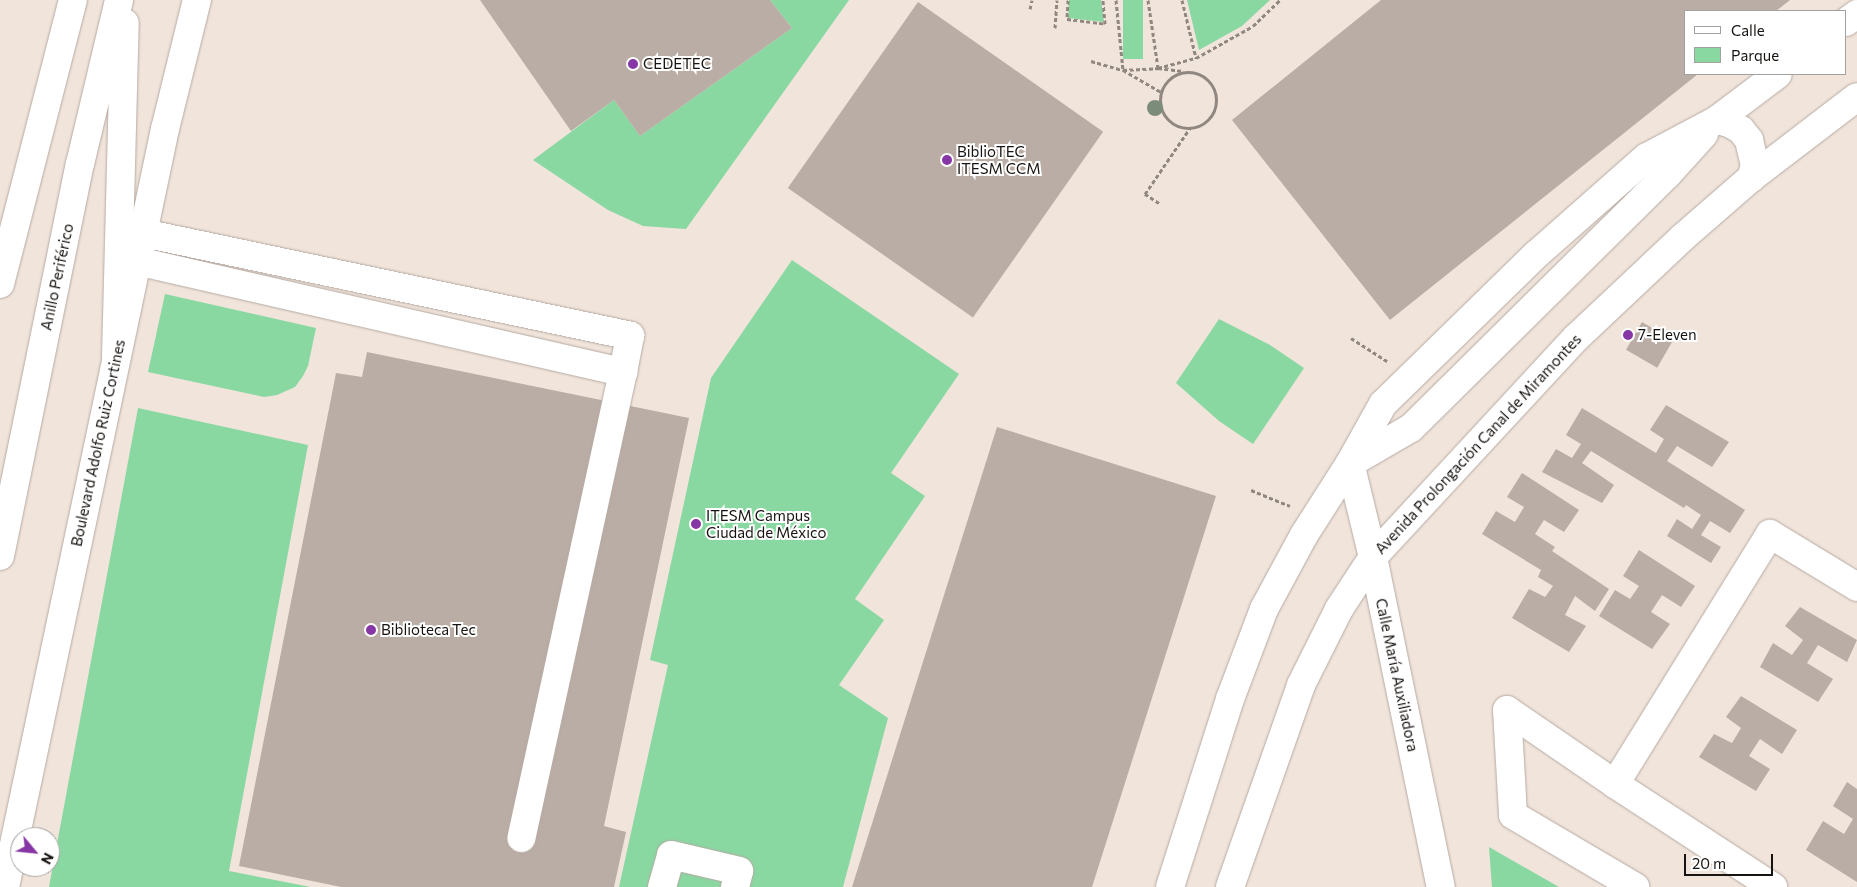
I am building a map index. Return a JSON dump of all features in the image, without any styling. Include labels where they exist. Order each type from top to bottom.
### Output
[{"type":"main road","points":[[0,284],[72,0]]},
{"type":"main road","name":"Anillo Periférico","points":[[0,556],[80,164],[119,0]]},
{"type":"main road","points":[[116,356],[126,0]]},
{"type":"main road","name":"Boulevard Adolfo Ruiz Cortines","points":[[5,887],[142,233],[165,129],[197,0]]},
{"type":"main road","points":[[1350,464],[1411,428],[1667,175],[1717,120],[1777,75]]},
{"type":"main road","name":"Avenida Prolongación Canal de Miramontes","points":[[1230,887],[1301,685],[1339,609],[1373,557],[1576,338],[1682,238],[1751,178],[1857,97]]},
{"type":"main road","points":[[1744,99],[1743,119],[1752,136],[1768,147],[1787,149]]},
{"type":"main road","points":[[1170,887],[1230,699],[1264,609],[1316,517],[1350,464],[1383,404],[1538,253],[1647,157],[1717,120],[1729,123],[1741,130],[1749,140],[1755,166],[1751,178]]},
{"type":"main road","points":[[142,233],[630,336],[521,838]]},
{"type":"main road","points":[[137,261],[623,372]]},
{"type":"main road","name":"Calle María Auxiliadora","points":[[1350,464],[1373,557],[1441,887]]},
{"type":"main road","points":[[1615,784],[1770,534],[1857,587]]},
{"type":"main road","points":[[1635,887],[1513,814],[1507,710],[1615,784],[1772,887]]},
{"type":"main road","points":[[662,887],[671,855],[739,871],[735,887]]},
{"type":"path","points":[[1030,9],[1032,0]]},
{"type":"path","points":[[1055,28],[1056,0]]},
{"type":"path","points":[[1068,0],[1067,19],[1105,24],[1103,0]]},
{"type":"path","points":[[1116,0],[1123,70]]},
{"type":"path","points":[[1148,0],[1158,68]]},
{"type":"path","points":[[1182,0],[1196,58]]},
{"type":"path","points":[[1158,68],[1196,58],[1253,26],[1280,0]]},
{"type":"path","points":[[1091,62],[1123,70],[1161,92]]},
{"type":"path","points":[[1123,70],[1158,68],[1189,72],[1207,79],[1215,96],[1212,114],[1206,121],[1190,128],[1145,194],[1159,203]]},
{"type":"path","points":[[1189,72],[1171,77],[1161,92],[1160,101],[1166,118],[1173,123],[1190,128]]},
{"type":"path","points":[[1351,338],[1411,376]]},
{"type":"path","points":[[1251,490],[1316,517]]},
{"type":"green space","points":[[770,0],[849,0],[686,229],[643,226],[608,210],[533,160],[614,100],[640,136],[792,28]]},
{"type":"green space","points":[[1069,0],[1101,0],[1104,22],[1068,18]]},
{"type":"green space","points":[[1123,0],[1143,0],[1143,59],[1123,59]]},
{"type":"green space","points":[[1187,0],[1270,0],[1242,26],[1199,50]]},
{"type":"green space","points":[[792,260],[959,374],[891,473],[925,496],[855,599],[884,620],[839,685],[888,718],[843,887],[619,887],[668,665],[650,660],[711,378]]},
{"type":"green space","points":[[165,294],[316,328],[308,366],[303,376],[295,387],[277,395],[264,397],[148,372]]},
{"type":"green space","points":[[1219,319],[1270,345],[1304,368],[1253,444],[1219,421],[1176,383]]},
{"type":"green space","points":[[138,408],[308,445],[229,871],[311,887],[49,887],[51,877],[60,877],[60,828]]},
{"type":"green space","points":[[1489,847],[1559,887],[1492,887]]},
{"type":"building","name":"CEDETEC","points":[[480,0],[770,0],[792,28],[640,136],[614,100],[571,131]]},
{"type":"building","points":[[1381,0],[1790,0],[1777,10],[1684,10],[1684,75],[1697,75],[1390,320],[1232,120]]},
{"type":"building","name":"BiblioTEC ITESM CCM","points":[[918,2],[1103,132],[973,318],[788,188]]},
{"type":"building","points":[[1642,322],[1673,340],[1657,368],[1626,350]]},
{"type":"building","points":[[367,352],[689,418],[604,826],[626,832],[614,887],[341,887],[239,866],[336,373],[362,377]]},
{"type":"building","points":[[1666,405],[1729,442],[1712,467],[1677,446],[1667,461],[1745,510],[1730,533],[1710,521],[1701,535],[1721,547],[1711,563],[1667,536],[1677,519],[1692,529],[1701,515],[1686,505],[1684,508],[1591,451],[1582,463],[1614,485],[1602,503],[1542,472],[1556,449],[1572,458],[1581,444],[1566,435],[1582,408],[1656,453],[1664,439],[1650,430]]},
{"type":"building","points":[[997,427],[1216,496],[1092,887],[852,887]]},
{"type":"building","points":[[1522,473],[1579,510],[1564,532],[1544,520],[1535,534],[1555,547],[1552,551],[1609,589],[1595,611],[1575,596],[1565,615],[1586,626],[1569,652],[1512,618],[1529,589],[1545,597],[1553,586],[1538,577],[1541,570],[1482,534],[1496,511],[1515,522],[1524,507],[1507,497]]},
{"type":"building","points":[[1639,550],[1695,586],[1681,607],[1662,595],[1651,612],[1670,624],[1652,649],[1599,616],[1615,590],[1630,599],[1639,586],[1623,576]]},
{"type":"building","points":[[1800,607],[1857,640],[1847,662],[1818,645],[1807,663],[1833,679],[1818,702],[1760,667],[1773,643],[1792,655],[1803,640],[1785,626]]},
{"type":"building","points":[[1741,696],[1797,730],[1782,754],[1760,739],[1749,756],[1770,769],[1756,791],[1699,757],[1714,734],[1732,743],[1741,728],[1726,717]]},
{"type":"building","points":[[1847,782],[1857,789],[1857,882],[1806,850],[1823,821],[1844,834],[1853,819],[1833,806]]},
{"type":"place","name":"CEDETEC","points":[[633,64]]},
{"type":"place","name":"BiblioTEC ITESM CCM","points":[[947,160]]},
{"type":"place","name":"7-Eleven","points":[[1628,335]]},
{"type":"place","name":"ITESM Campus Ciudad de México","points":[[696,524]]},
{"type":"place","name":"Biblioteca Tec","points":[[371,630]]}]
